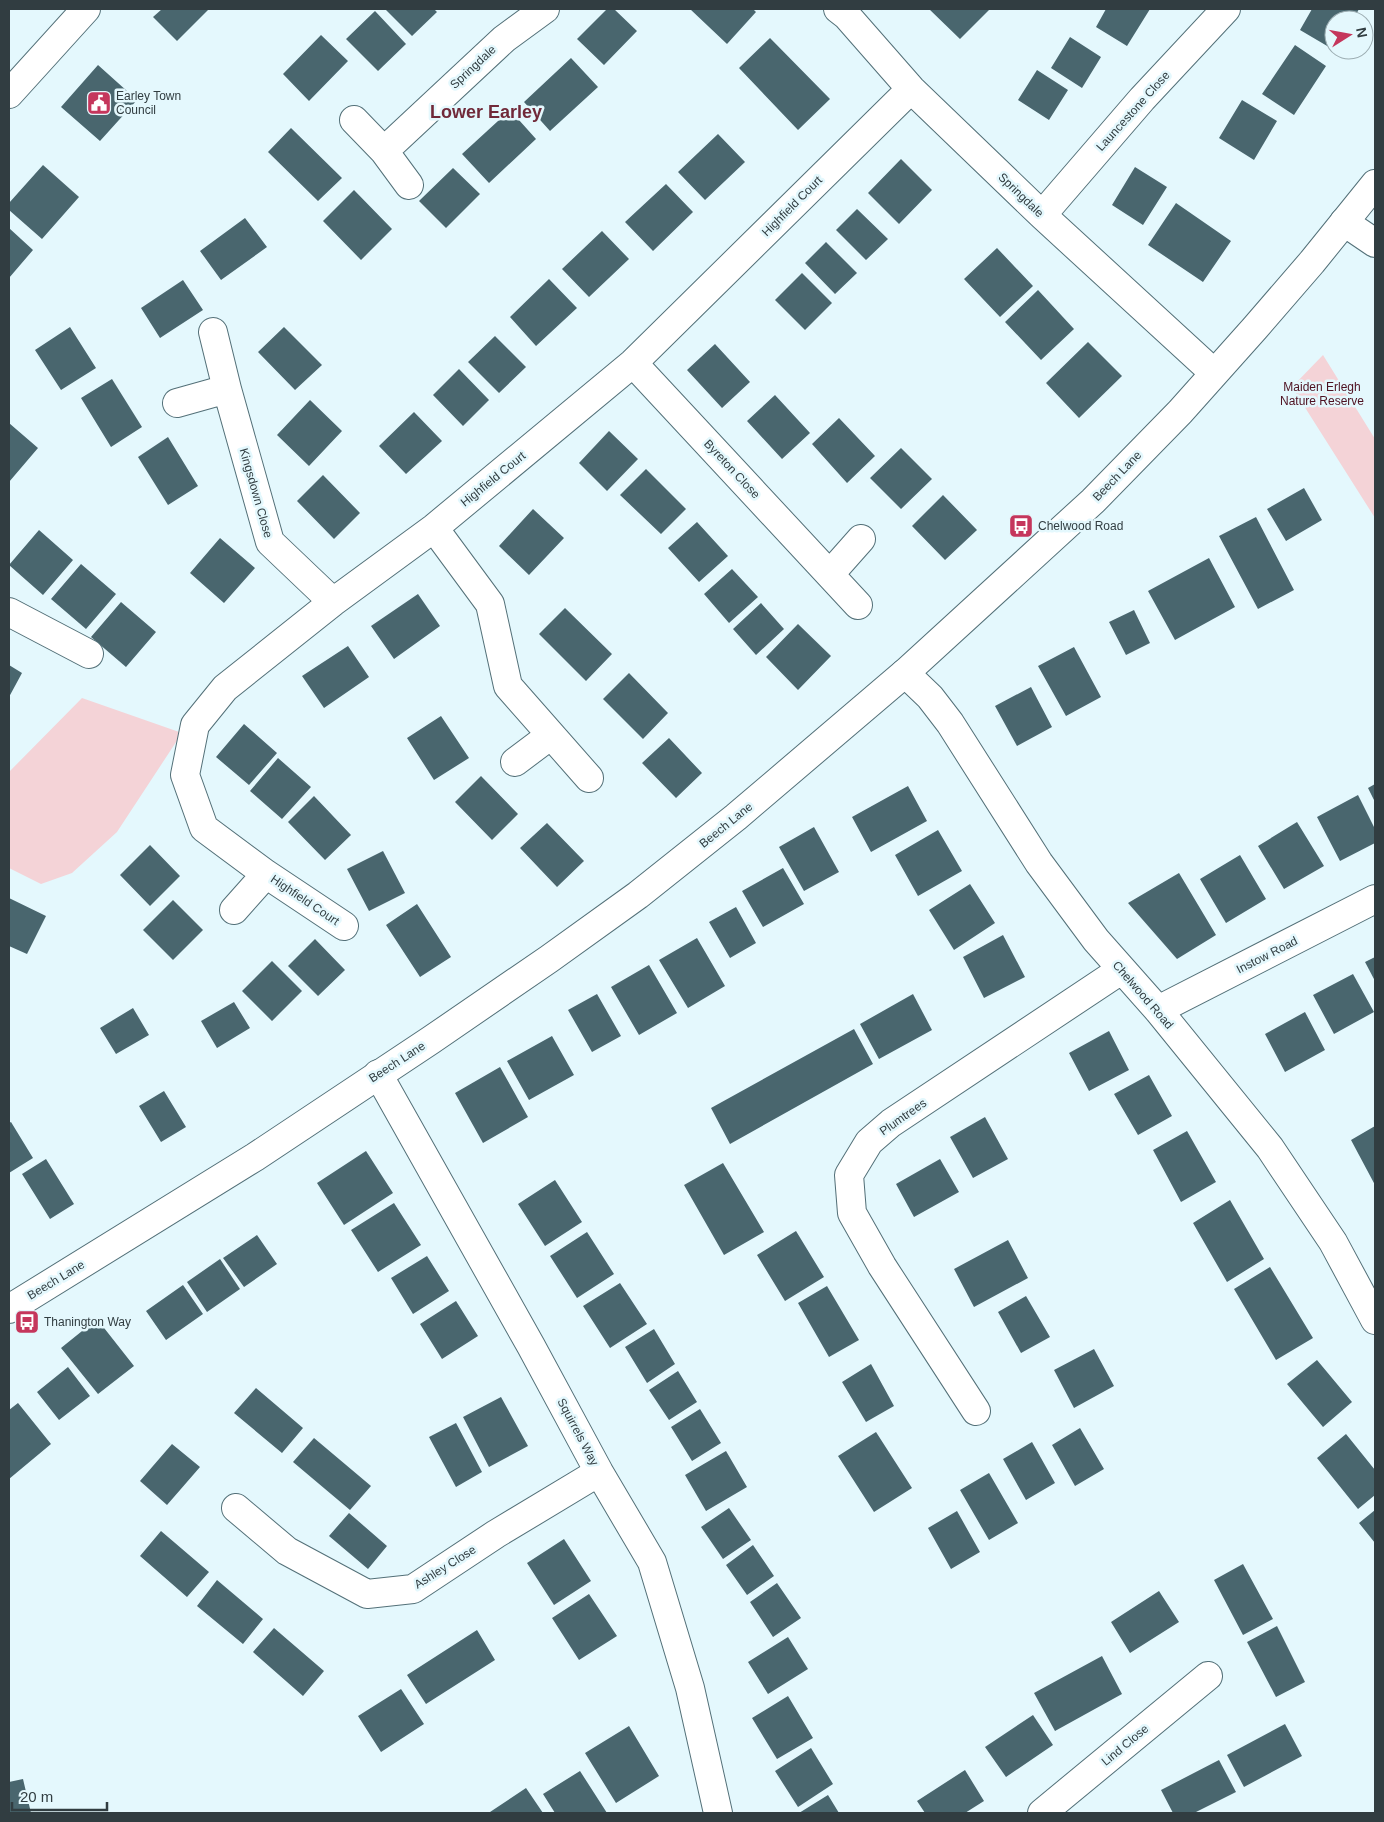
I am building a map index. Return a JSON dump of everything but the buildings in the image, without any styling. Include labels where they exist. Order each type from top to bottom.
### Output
[{"type":"street","points":[[9,94],[86,9]]},
{"type":"street","name":"Springdale","points":[[384,151],[504,39],[544,9]]},
{"type":"street","name":"Springdale","points":[[838,9],[848,16],[912,88],[1042,215],[1213,372]]},
{"type":"street","name":"Launcestone Close","points":[[1042,215],[1142,99],[1226,9]]},
{"type":"street","name":"Highfield Court","points":[[344,926],[266,874],[204,828],[185,775],[195,725],[225,688],[333,602],[434,528],[633,363],[912,88]]},
{"type":"street","points":[[354,120],[384,151],[409,186]]},
{"type":"street","name":"Beech Lane","points":[[11,1301],[255,1157],[549,959],[638,895],[736,817],[905,673],[1094,501],[1180,412],[1213,372],[1312,262],[1375,184]]},
{"type":"street","points":[[1344,222],[1375,243]]},
{"type":"street","name":"Kingsdown Close","points":[[214,332],[227,388],[270,542],[333,602]]},
{"type":"street","name":"Byreton Close","points":[[633,363],[858,605]]},
{"type":"street","points":[[177,403],[227,388]]},
{"type":"street","points":[[434,528],[490,604],[508,686],[589,778]]},
{"type":"street","points":[[830,574],[861,540]]},
{"type":"street","points":[[9,612],[89,654]]},
{"type":"street","name":"Chelwood Road","points":[[905,673],[930,697],[950,723],[1039,864],[1121,970],[1158,1010],[1270,1148],[1333,1242],[1375,1320]]},
{"type":"street","points":[[515,762],[551,735]]},
{"type":"street","name":"Highfield Court","points":[[234,910],[266,874]]},
{"type":"street","name":"Instow Road","points":[[1158,1010],[1375,899]]},
{"type":"street","name":"Plumtrees","points":[[976,1411],[882,1266],[852,1213],[849,1175],[869,1142],[891,1123],[1121,970]]},
{"type":"street","name":"Squirrels Way","points":[[378,1074],[532,1346],[599,1472],[652,1562],[690,1688],[718,1813]]},
{"type":"street","name":"Ashley Close","points":[[236,1508],[288,1551],[367,1594],[413,1589],[496,1534],[599,1472]]},
{"type":"street","name":"Lind Close","points":[[1042,1813],[1208,1676]]},
{"type":"green space","name":"Maiden Erlegh Nature Reserve","points":[[1323,355],[1375,439],[1375,518],[1292,387]]},
{"type":"green space","points":[[82,698],[182,733],[117,832],[72,873],[41,884],[9,868],[9,772]]},
{"type":"place","name":"Earley Town Council","points":[[99,103]]},
{"type":"place","name":"Chelwood Road","points":[[1021,526]]},
{"type":"place","name":"Thanington Way","points":[[27,1322]]},
{"type":"district","name":"Lower Earley","points":[[486,112]]}]
